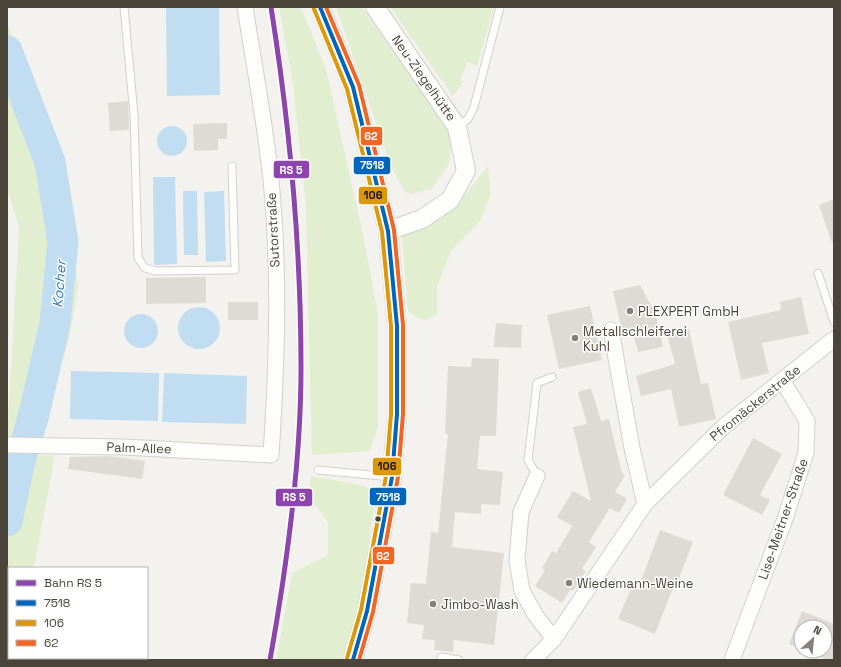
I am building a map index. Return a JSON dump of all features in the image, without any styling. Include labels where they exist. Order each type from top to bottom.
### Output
[{"type":"street","name":"Sutorstraße","points":[[245,7],[271,180],[277,325],[271,455]]},
{"type":"street","points":[[320,7],[352,87],[388,231],[397,326],[396,414],[392,477],[367,611],[353,660]]},
{"type":"street","name":"Neu-Ziegelhütte","points":[[375,7],[457,126],[466,171],[450,200],[422,219],[388,231]]},
{"type":"street","points":[[611,330],[632,448],[645,504]]},
{"type":"street","name":"Pfromäckerstraße","points":[[533,660],[554,639],[645,504],[723,426],[834,339]]},
{"type":"street","name":"Lise-Meitner-Straße","points":[[732,660],[785,518],[806,453],[807,421],[782,380]]},
{"type":"street","name":"Palm-Allee","points":[[7,445],[132,447],[271,455]]},
{"type":"street","points":[[537,476],[521,512],[517,560],[522,591],[536,616],[554,639]]},
{"type":"lane","points":[[124,7],[134,114],[138,258],[145,268],[156,271],[236,270],[232,166]]},
{"type":"lane","points":[[457,126],[468,119],[474,107],[500,7]]},
{"type":"lane","points":[[818,273],[834,322]]},
{"type":"lane","points":[[537,476],[528,460],[537,383],[552,377]]},
{"type":"lane","points":[[318,470],[392,477]]},
{"type":"lane","points":[[441,657],[459,660]]},
{"type":"green space","points":[[279,7],[301,7],[326,69],[363,234],[378,313],[378,426],[370,451],[312,455],[306,206],[293,85]]},
{"type":"green space","points":[[336,7],[362,7],[452,136],[449,164],[432,189],[411,194],[405,192],[391,167]]},
{"type":"green space","points":[[390,7],[494,7],[477,66],[468,62],[460,81],[464,81],[453,96]]},
{"type":"green space","points":[[7,22],[64,170],[78,286],[70,335],[43,431],[7,437],[19,228],[7,188]]},
{"type":"green space","points":[[488,166],[491,194],[480,221],[451,251],[437,287],[437,314],[424,321],[408,312],[402,235],[456,206]]},
{"type":"green space","points":[[55,455],[34,567],[8,567],[8,657],[7,656],[7,457]]},
{"type":"green space","points":[[311,476],[365,486],[377,495],[371,524],[361,609],[344,660],[276,660],[292,573],[328,555],[328,523],[318,508],[308,498]]},
{"type":"green space","points":[[10,659],[141,660],[11,660]]},
{"type":"water","points":[[166,7],[219,7],[220,95],[167,96]]},
{"type":"water","points":[[172,126],[183,130],[187,141],[183,152],[172,156],[161,152],[157,141],[161,130]]},
{"type":"water","points":[[153,177],[175,177],[177,264],[154,265]]},
{"type":"water","points":[[183,191],[197,191],[198,255],[184,255]]},
{"type":"water","points":[[224,191],[226,261],[206,262],[204,192]]},
{"type":"water","points":[[195,307],[203,307],[211,310],[217,316],[220,328],[217,340],[211,346],[203,349],[195,349],[187,346],[181,340],[178,332],[178,324],[181,316],[187,310]]},
{"type":"water","points":[[138,314],[144,314],[153,319],[157,325],[157,337],[153,343],[144,348],[138,348],[129,343],[124,334],[124,328],[129,319]]},
{"type":"water","points":[[71,371],[159,373],[158,421],[70,419]]},
{"type":"water","points":[[164,373],[247,376],[246,424],[162,422]]},
{"type":"building","points":[[128,101],[129,130],[110,131],[108,103]]},
{"type":"building","points":[[227,123],[227,139],[218,139],[218,150],[194,151],[193,124]]},
{"type":"building","points":[[834,199],[834,242],[832,243],[819,205]]},
{"type":"building","points":[[206,277],[206,303],[146,304],[146,278]]},
{"type":"building","points":[[640,285],[655,313],[663,347],[638,352],[632,329],[622,331],[613,291]]},
{"type":"building","points":[[801,297],[809,334],[762,343],[769,373],[741,380],[728,322],[781,310],[780,302]]},
{"type":"building","points":[[228,302],[258,302],[258,320],[228,320]]},
{"type":"building","name":"Metallschleiferei Kuhl","points":[[590,306],[602,360],[559,369],[547,315]]},
{"type":"building","points":[[496,323],[522,325],[521,348],[494,347]]},
{"type":"building","points":[[689,329],[701,384],[708,383],[716,419],[679,427],[671,389],[641,396],[636,376],[675,364],[667,334]]},
{"type":"building","points":[[472,358],[499,359],[496,436],[480,436],[477,469],[503,472],[500,505],[481,504],[481,514],[455,512],[452,547],[504,553],[494,645],[454,640],[453,652],[434,650],[435,640],[422,639],[424,625],[407,623],[411,583],[426,584],[431,532],[438,533],[448,434],[445,434],[448,366],[471,367]]},
{"type":"building","points":[[591,388],[601,421],[609,419],[622,473],[625,475],[615,492],[627,499],[619,513],[610,508],[589,542],[596,547],[582,569],[586,571],[573,591],[570,590],[562,603],[535,586],[545,570],[542,568],[552,551],[556,553],[572,526],[557,517],[573,491],[591,501],[573,427],[587,424],[578,392]]},
{"type":"building","points":[[753,438],[782,454],[760,495],[770,500],[762,515],[723,495]]},
{"type":"building","points":[[108,456],[145,461],[142,479],[68,469],[70,457]]},
{"type":"building","points":[[660,530],[693,542],[675,589],[673,588],[655,634],[618,619],[632,586],[638,589]]},
{"type":"building","points":[[802,611],[822,619],[799,619]]},
{"type":"building","points":[[833,624],[834,660],[825,659],[833,659]]},
{"type":"building","points":[[793,634],[793,646],[789,644]]},
{"type":"waterway","name":"Kocher","points":[[7,51],[50,162],[63,242],[55,323],[34,414],[19,465],[7,521]]},
{"type":"waterway","name":"Kocher","points":[[10,469],[19,465]]},
{"type":"transit line","points":[[270,660],[282,588],[296,478],[299,441],[301,368],[297,232],[284,97],[271,7]]},
{"type":"transit line","name":"7518","points":[[320,7],[353,87],[388,231],[397,326],[397,414],[392,477],[367,611],[353,660]]},
{"type":"transit line","name":"62","points":[[326,7],[359,85],[394,230],[403,325],[403,414],[398,477],[373,612],[359,660]]},
{"type":"transit line","name":"106","points":[[314,9],[347,89],[382,232],[391,326],[391,414],[386,476],[361,610],[347,658]]},
{"type":"place","name":"PLEXPERT GmbH","points":[[630,311]]},
{"type":"place","name":"Metallschleiferei Kuhl","points":[[575,338]]},
{"type":"place","name":"Wiedemann-Weine","points":[[569,583]]},
{"type":"place","name":"Jimbo-Wash","points":[[433,604]]}]
